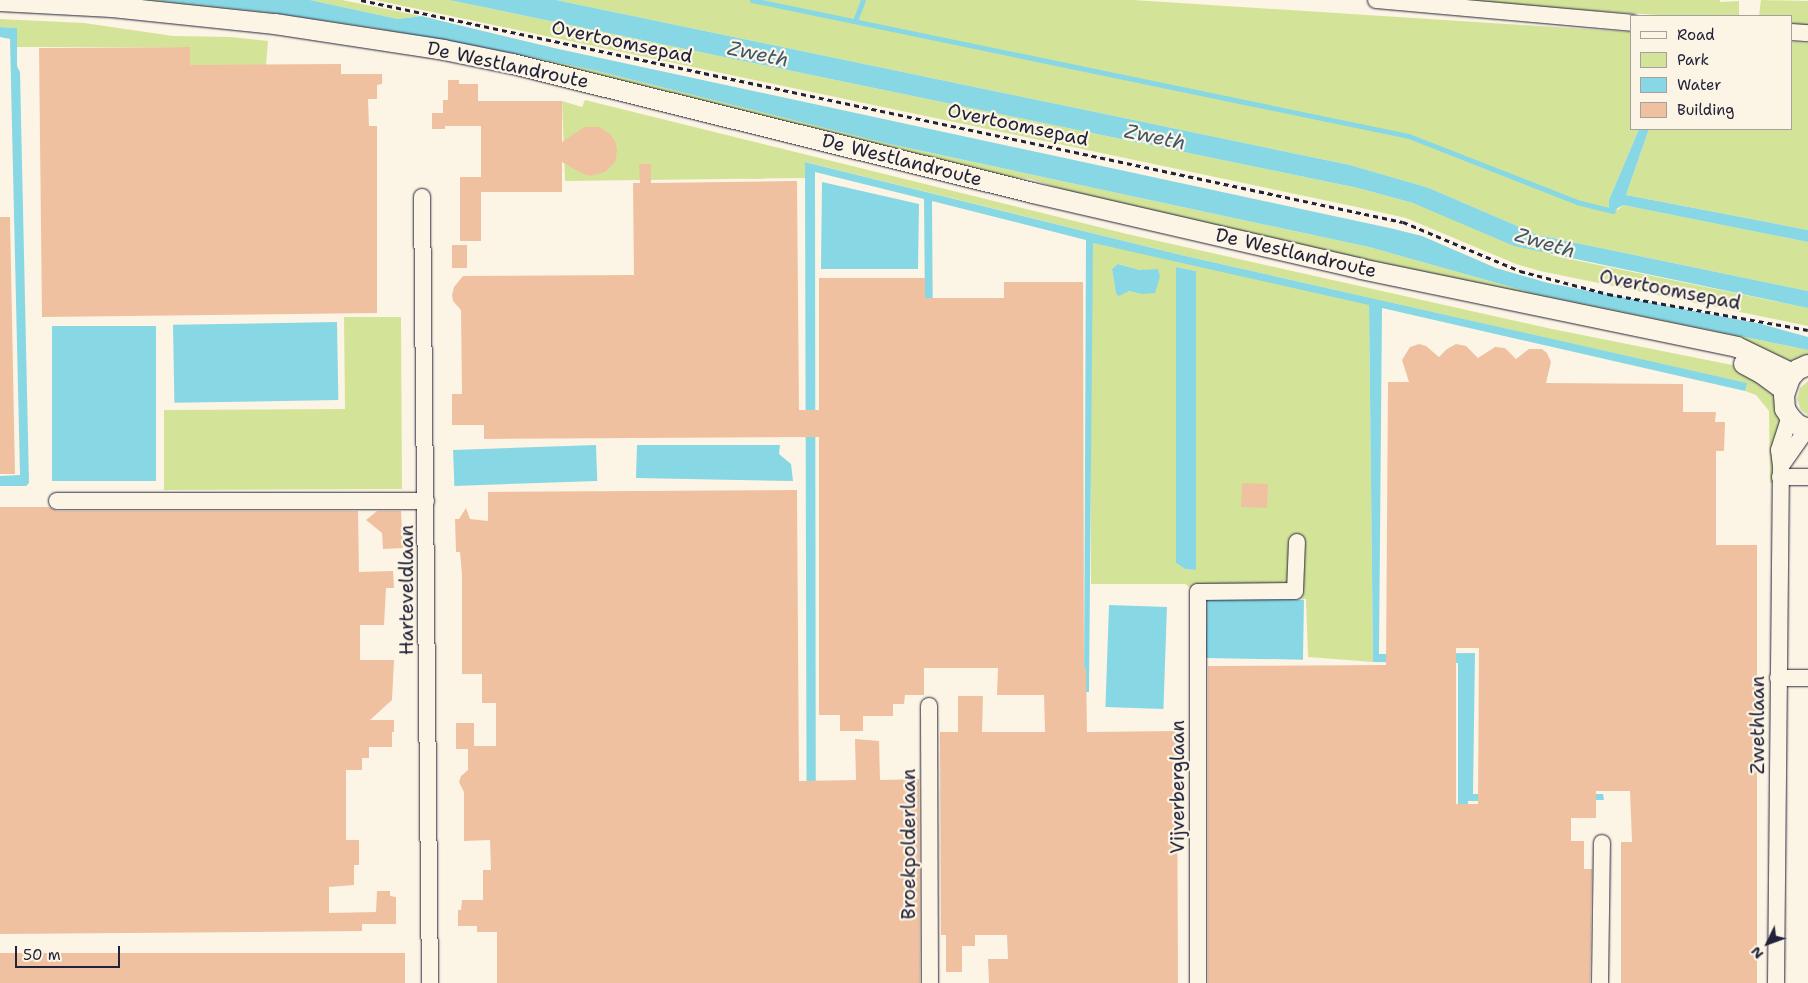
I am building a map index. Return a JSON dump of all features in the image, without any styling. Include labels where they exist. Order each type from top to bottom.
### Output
[{"type":"main road","name":"De Westlandroute","points":[[0,1],[122,8],[275,24],[444,50],[513,64],[1033,192],[1361,269],[1736,348],[1795,376]]},
{"type":"main road","name":"De Westlandroute","points":[[0,13],[196,27],[349,47],[512,76],[1030,204],[1309,270],[1729,359],[1761,372],[1795,376]]},
{"type":"main road","points":[[1795,376],[1784,404],[1790,417],[1808,429]]},
{"type":"street","points":[[1376,0],[1630,23]]},
{"type":"street","points":[[1793,32],[1808,33]]},
{"type":"street","name":"Harteveldlaan","points":[[422,197],[430,983]]},
{"type":"street","name":"Zwethlaan","points":[[1776,983],[1781,472],[1779,450],[1790,417]]},
{"type":"street","points":[[1808,429],[1788,453],[1781,472],[1808,477]]},
{"type":"street","points":[[57,501],[426,500]]},
{"type":"street","name":"Vijverberglaan","points":[[1198,983],[1198,592],[1295,591],[1297,542]]},
{"type":"street","points":[[1778,678],[1808,678]]},
{"type":"street","name":"Broekpolderlaan","points":[[929,706],[930,983]]},
{"type":"street","points":[[1600,983],[1602,843]]},
{"type":"path","name":"Overtoomsepad","points":[[362,0],[1403,222],[1520,271],[1608,294],[1808,330]]},
{"type":"green space","points":[[87,0],[154,0],[266,12],[375,28],[492,49],[593,70],[885,143],[1369,247],[1532,293],[1808,350],[1808,360],[1794,363],[1118,207],[1030,179],[991,175],[578,73]]},
{"type":"green space","points":[[310,0],[342,0],[421,16],[398,19]]},
{"type":"green space","points":[[375,0],[449,0],[1358,188],[1413,203],[1555,256],[1808,308],[1808,326],[1540,271],[1516,264],[1406,218]]},
{"type":"green space","points":[[556,0],[1133,0],[1630,32],[1630,130],[1639,130],[1609,200],[1618,210],[1623,205],[1808,242],[1808,291],[1538,235],[1429,188],[1350,165]]},
{"type":"green space","points":[[1420,0],[1739,1],[1739,15],[1658,15]]},
{"type":"green space","points":[[1761,0],[1808,1],[1808,26],[1793,25],[1793,15],[1759,15]]},
{"type":"green space","points":[[0,19],[84,23],[173,36],[231,37],[268,41],[266,65],[190,65],[190,47],[17,47],[17,28],[0,27]]},
{"type":"green space","points":[[1793,42],[1808,43],[1808,230],[1626,195],[1649,130],[1793,130]]},
{"type":"green space","points":[[585,100],[1127,234],[1552,329],[1742,367],[1775,394],[1780,415],[1774,484],[1770,483],[1769,411],[1756,395],[1745,391],[1746,383],[1181,255],[806,162],[806,178],[565,181],[562,101],[582,107]]},
{"type":"green space","points":[[1093,243],[1287,283],[1369,304],[1373,662],[1308,657],[1306,599],[1202,596],[1185,584],[1091,584],[1091,301]],"holes":[[[1119,264],[1140,270],[1154,270],[1160,277],[1155,288],[1141,294],[1129,291],[1116,294],[1112,269]],[[1176,267],[1196,271],[1195,570],[1185,569],[1176,563]]]},
{"type":"green space","points":[[344,317],[401,317],[402,489],[164,490],[164,410],[345,409]]},
{"type":"green space","points":[[1808,381],[1808,415],[1801,410],[1797,399],[1800,388]]},
{"type":"water","points":[[154,0],[310,0],[398,19],[421,16],[554,48],[1394,229],[1422,236],[1496,268],[1548,283],[1761,324],[1808,337],[1808,350],[1532,293],[1369,247],[885,143],[593,70],[492,49],[375,28],[266,12]]},
{"type":"water","name":"Zweth","points":[[449,0],[556,0],[1350,165],[1429,188],[1538,235],[1808,291],[1808,308],[1514,246],[1413,203],[1358,188]]},
{"type":"water","points":[[0,27],[17,28],[17,66],[20,72],[29,483],[26,486],[0,486],[0,476],[20,475],[10,39],[0,37]]},
{"type":"water","points":[[1639,130],[1649,130],[1626,195],[1808,230],[1808,242],[1623,205],[1613,211],[1609,208],[1609,200]]},
{"type":"water","points":[[805,162],[1181,255],[1747,383],[1745,391],[1382,308],[1379,654],[1475,653],[1473,794],[1603,794],[1604,800],[1468,801],[1468,983],[1458,983],[1458,663],[1373,662],[1369,305],[1093,243],[1089,692],[1084,692],[1086,240],[932,201],[935,636],[928,638],[924,199],[815,172],[816,983],[807,983]]},
{"type":"water","points":[[822,182],[919,204],[918,269],[821,269]]},
{"type":"water","points":[[1118,264],[1140,270],[1158,269],[1160,277],[1155,293],[1141,294],[1129,291],[1119,296],[1116,294],[1112,269]]},
{"type":"water","points":[[1176,267],[1196,271],[1196,570],[1185,569],[1176,563]]},
{"type":"water","points":[[337,322],[338,400],[174,403],[173,325]]},
{"type":"water","points":[[52,326],[156,326],[156,481],[52,481]]},
{"type":"water","points":[[596,445],[597,481],[454,486],[453,450]]},
{"type":"water","points":[[637,445],[780,445],[779,454],[791,464],[793,481],[636,478]]},
{"type":"water","points":[[1207,598],[1304,600],[1303,660],[1206,658]]},
{"type":"water","points":[[1109,605],[1167,607],[1163,709],[1105,707]]},
{"type":"building","points":[[190,47],[190,65],[341,64],[341,74],[382,74],[382,84],[377,85],[377,99],[368,99],[369,126],[377,126],[377,313],[42,317],[39,48]]},
{"type":"building","points":[[448,80],[459,80],[459,84],[478,84],[478,101],[562,101],[562,142],[584,127],[600,127],[611,135],[616,143],[615,162],[605,172],[590,176],[562,162],[562,192],[481,192],[481,241],[460,241],[460,177],[481,177],[481,126],[445,126],[445,129],[432,129],[432,113],[443,113],[443,100],[448,100]]},
{"type":"building","points":[[639,164],[651,164],[651,183],[797,181],[799,410],[819,410],[819,278],[925,278],[925,298],[1004,298],[1004,282],[1083,282],[1084,668],[1086,668],[1087,732],[1177,731],[1178,983],[989,983],[988,959],[1008,959],[1007,935],[975,935],[975,946],[962,946],[962,972],[946,972],[946,935],[941,935],[940,732],[958,732],[958,696],[983,696],[982,732],[1045,732],[1044,695],[997,695],[998,668],[924,668],[924,695],[905,695],[904,704],[893,704],[893,716],[863,716],[863,731],[840,731],[840,715],[819,715],[819,437],[484,439],[484,425],[452,425],[452,394],[462,394],[461,310],[453,301],[454,287],[463,276],[634,275],[633,183],[640,183]]},
{"type":"building","points":[[0,217],[10,217],[15,474],[0,474]]},
{"type":"building","points":[[452,245],[467,245],[467,268],[452,268]]},
{"type":"building","points":[[1419,344],[1426,346],[1439,357],[1456,344],[1466,346],[1478,358],[1495,347],[1505,348],[1516,359],[1529,349],[1542,349],[1547,353],[1551,362],[1546,383],[1683,384],[1683,412],[1716,412],[1715,422],[1725,422],[1724,451],[1716,451],[1716,545],[1757,545],[1757,983],[1621,983],[1621,842],[1632,842],[1630,791],[1596,791],[1596,818],[1571,818],[1571,841],[1584,841],[1584,869],[1592,869],[1590,983],[1208,983],[1208,666],[1386,665],[1388,382],[1409,382],[1402,360],[1410,347]],"holes":[[[1456,648],[1479,648],[1478,804],[1456,804]]]},
{"type":"building","points":[[1242,483],[1268,484],[1267,508],[1241,507]]},
{"type":"building","points":[[797,490],[799,781],[856,780],[855,739],[879,741],[880,780],[919,779],[920,983],[497,983],[497,932],[477,932],[477,926],[458,926],[458,910],[461,910],[462,900],[483,900],[483,870],[491,870],[490,840],[464,841],[464,792],[459,782],[461,776],[468,770],[468,749],[456,749],[456,723],[474,723],[474,746],[496,746],[496,703],[482,703],[482,674],[462,674],[462,574],[460,552],[456,552],[455,519],[459,519],[466,508],[470,519],[488,521],[488,492]]},
{"type":"building","points":[[0,507],[49,507],[57,511],[358,511],[359,572],[393,571],[394,588],[386,588],[384,625],[360,625],[360,660],[394,660],[392,700],[370,720],[394,720],[394,732],[392,732],[392,747],[369,747],[369,758],[362,758],[362,770],[346,770],[346,840],[359,840],[359,865],[354,865],[354,885],[329,887],[329,913],[376,912],[377,891],[390,891],[390,896],[396,897],[396,924],[362,924],[362,931],[0,934]]},
{"type":"building","points":[[377,511],[401,511],[403,548],[383,549],[382,533],[366,520]]},
{"type":"building","points":[[0,953],[405,953],[405,983],[0,983]]},
{"type":"waterway","points":[[752,0],[1409,136],[1577,202],[1613,211]]},
{"type":"waterway","points":[[855,21],[863,0]]}]
